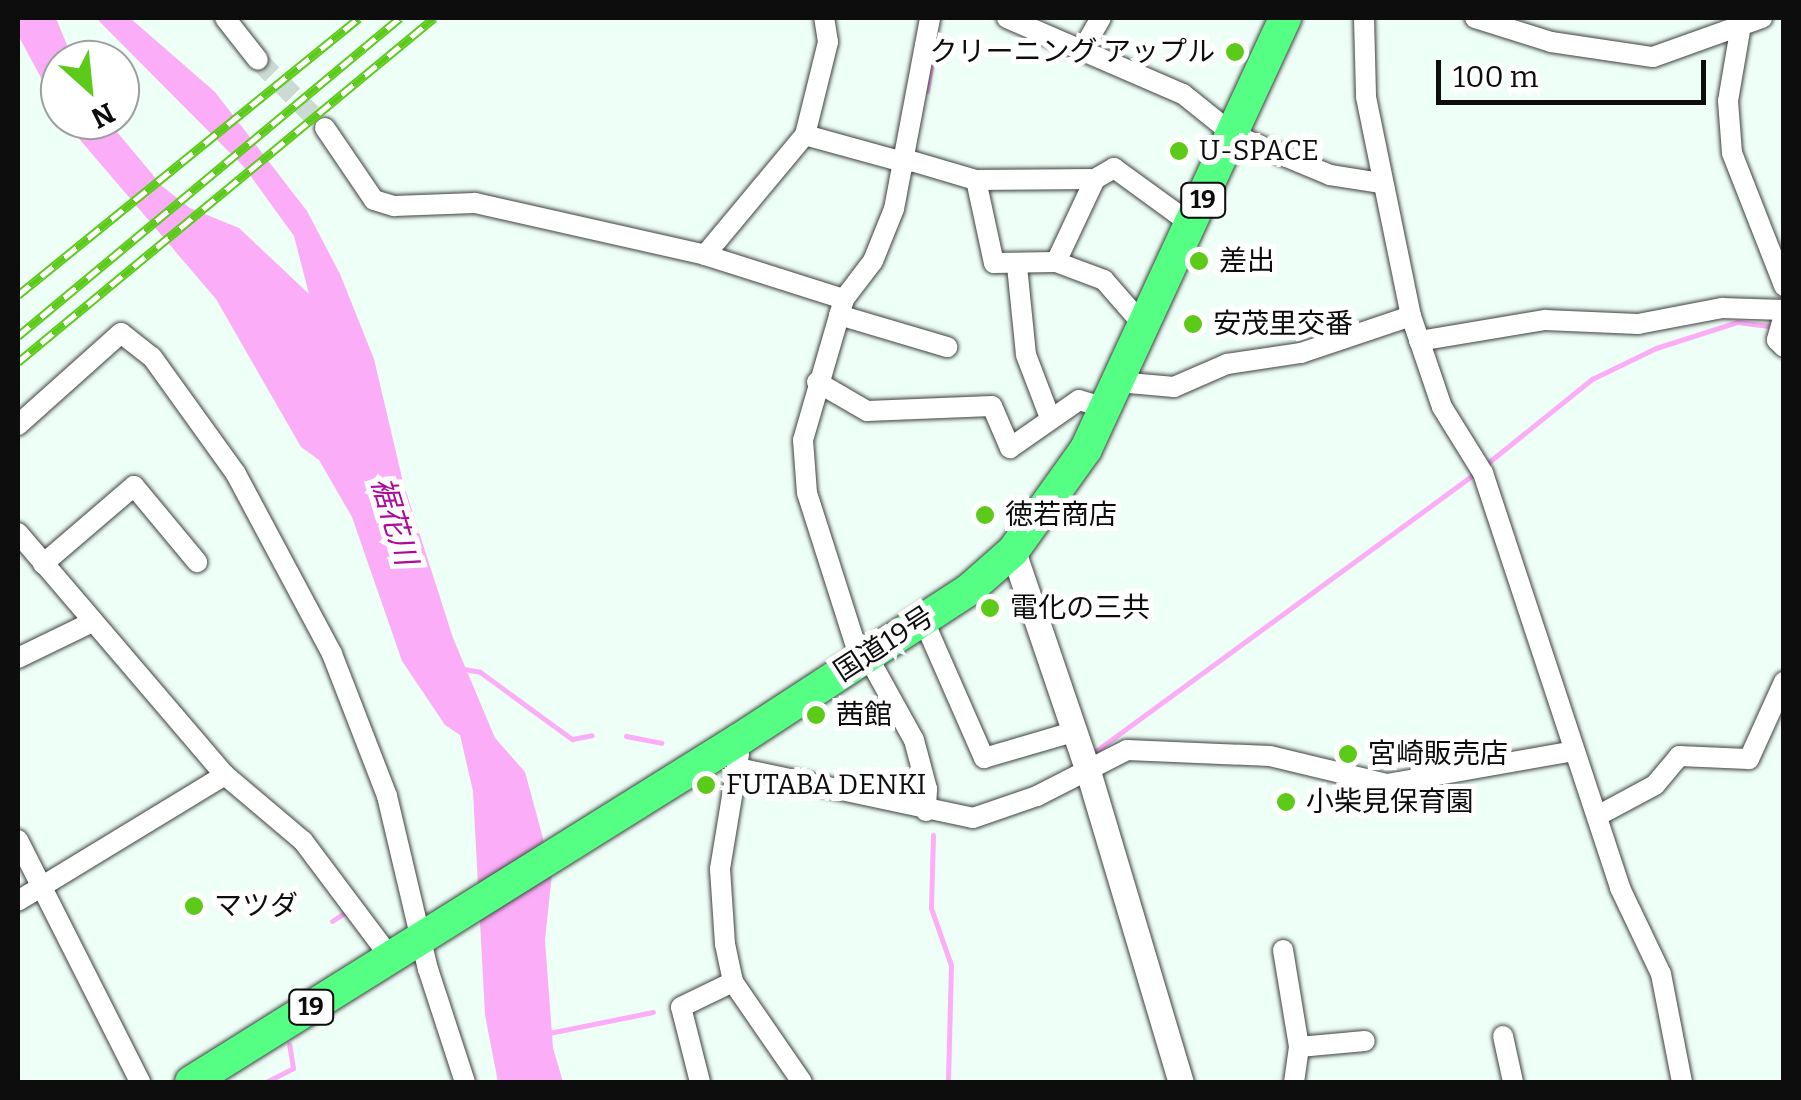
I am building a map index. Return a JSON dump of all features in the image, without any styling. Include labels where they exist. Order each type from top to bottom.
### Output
[{"type":"highway","name":"国道19号","points":[[190,1082],[220,1073],[426,933],[626,808],[739,753],[863,657],[923,619],[1013,552],[1086,449],[1286,18]]},
{"type":"street","points":[[225,18],[258,60]]},
{"type":"street","points":[[705,255],[805,135],[828,42],[824,18]]},
{"type":"street","points":[[926,805],[914,740],[863,657],[807,493],[803,440],[842,307],[873,262],[908,162],[930,18]]},
{"type":"street","points":[[1008,18],[1182,94],[1234,135],[1330,175],[1381,184]]},
{"type":"street","points":[[1083,49],[1101,18]]},
{"type":"street","points":[[1364,18],[1366,97],[1381,184],[1419,341],[1442,406],[1481,469],[1574,752],[1600,814],[1620,888],[1661,974],[1682,1082]]},
{"type":"street","points":[[1475,18],[1552,42],[1652,57],[1741,22],[1762,18]]},
{"type":"street","points":[[1741,22],[1728,100],[1732,153],[1784,286]]},
{"type":"street","points":[[324,128],[374,200],[475,202],[705,255],[947,348]]},
{"type":"street","points":[[805,135],[976,180],[1095,180],[1114,168],[1192,224]]},
{"type":"street","points":[[976,180],[994,263],[1018,266],[1056,262],[1104,280],[1145,326]]},
{"type":"street","points":[[1056,262],[1095,180]]},
{"type":"street","points":[[1018,266],[1026,355],[1050,418]]},
{"type":"street","points":[[1419,341],[1545,320],[1638,324],[1722,308],[1782,326]]},
{"type":"street","points":[[817,382],[867,411],[992,406],[1010,448],[1079,400],[1174,387],[1226,364],[1301,353],[1412,316]]},
{"type":"street","points":[[18,425],[121,333],[152,357],[236,474],[332,654],[388,796],[464,1082]]},
{"type":"street","points":[[43,564],[134,486],[197,562]]},
{"type":"street","points":[[18,533],[226,775],[303,841],[390,957]]},
{"type":"street","points":[[1013,552],[1082,755],[1181,1082]]},
{"type":"street","points":[[923,619],[984,758],[1127,750],[1226,753],[1270,756],[1386,784],[1574,752]]},
{"type":"street","points":[[18,658],[92,622]]},
{"type":"street","points":[[1600,814],[1655,786],[1679,756],[1749,759],[1784,682]]},
{"type":"street","points":[[802,1082],[733,982],[720,869],[739,753],[926,805],[995,814],[1082,755]]},
{"type":"street","points":[[18,901],[226,775]]},
{"type":"street","points":[[18,840],[140,1082]]},
{"type":"street","points":[[1284,950],[1299,1047],[1294,1082]]},
{"type":"street","points":[[700,1082],[681,1007],[733,982]]},
{"type":"street","points":[[1503,1036],[1513,1082]]},
{"type":"street","points":[[1299,1047],[1365,1042]]},
{"type":"water","points":[[18,18],[56,18],[65,40],[40,40],[40,76],[18,35]]},
{"type":"water","name":"裾花川","points":[[96,18],[130,18],[215,92],[307,211],[340,274],[374,359],[403,482],[453,638],[495,738],[525,772],[552,874],[545,940],[553,1048],[563,1082],[498,1082],[485,1015],[473,791],[460,735],[445,725],[402,661],[352,517],[319,460],[301,447],[216,299],[80,140],[124,140],[163,187],[190,208],[239,228],[309,294],[294,236],[244,167],[140,62],[140,40],[118,40]]},
{"type":"waterway","points":[[927,91],[936,35]]},
{"type":"waterway","points":[[1484,466],[1592,379],[1656,348],[1737,322],[1776,327]]},
{"type":"waterway","points":[[1089,756],[1475,473]]},
{"type":"waterway","points":[[458,668],[480,672],[572,739],[592,735]]},
{"type":"waterway","points":[[626,736],[661,743]]},
{"type":"waterway","points":[[933,835],[931,908],[951,965],[948,1082]]},
{"type":"waterway","points":[[332,921],[346,912]]},
{"type":"waterway","points":[[549,1033],[653,1012]]},
{"type":"waterway","points":[[266,1082],[293,1068],[289,1044]]},
{"type":"tunnel","points":[[258,60],[325,128]]},
{"type":"railway","points":[[18,295],[359,18]]},
{"type":"railway","points":[[18,336],[400,18]]},
{"type":"railway","points":[[18,362],[434,18]]},
{"type":"place","name":"クリーニング アップル","points":[[1235,52]]},
{"type":"place","name":"U-SPACE","points":[[1179,151]]},
{"type":"place","name":"差出","points":[[1199,261]]},
{"type":"place","name":"安茂里交番","points":[[1193,324]]},
{"type":"place","name":"徳若商店","points":[[985,515]]},
{"type":"place","name":"電化の三共","points":[[990,608]]},
{"type":"place","name":"茜館","points":[[816,715]]},
{"type":"place","name":"宮崎販売店","points":[[1348,754]]},
{"type":"place","name":"FUTABA DENKI","points":[[706,785]]},
{"type":"place","name":"小柴見保育園","points":[[1286,802]]},
{"type":"place","name":"マツダ","points":[[194,906]]}]
